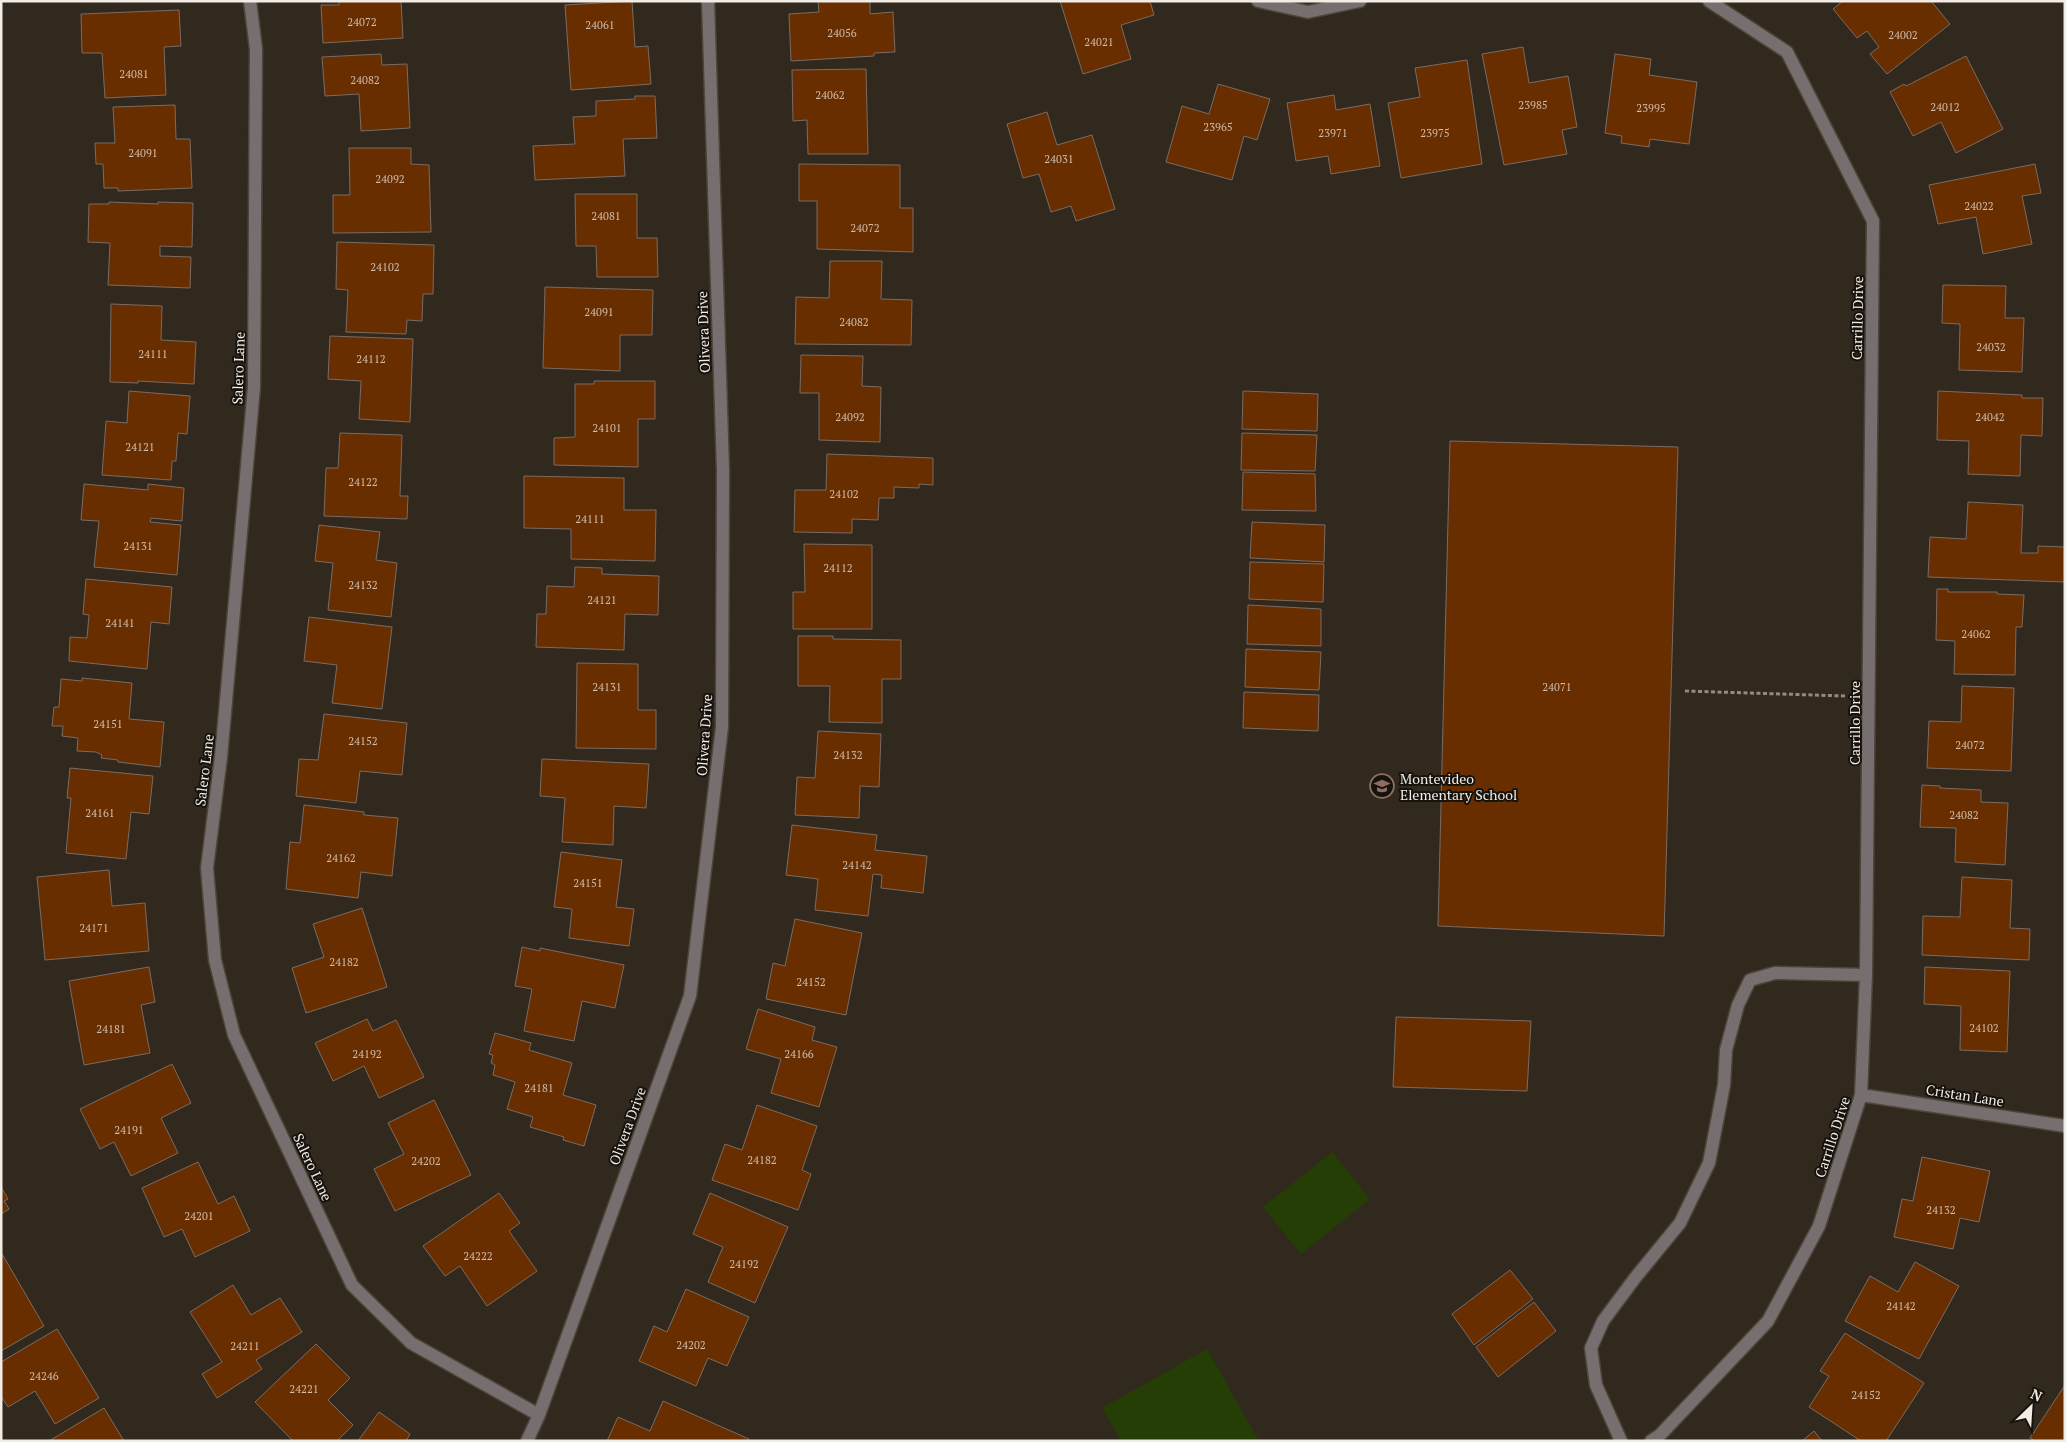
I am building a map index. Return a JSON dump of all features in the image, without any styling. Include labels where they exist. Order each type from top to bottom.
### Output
[{"type":"street","name":"Salero Lane","points":[[250,1],[256,49],[254,387],[221,757],[206,868],[215,960],[234,1035],[352,1285],[411,1343],[539,1415]]},
{"type":"street","name":"Olivera Drive","points":[[527,1441],[539,1415],[690,996],[722,727],[723,470],[708,1]]},
{"type":"street","points":[[1259,2],[1308,12],[1360,1]]},
{"type":"street","name":"Carrillo Drive","points":[[1651,1441],[1660,1435],[1768,1321],[1819,1226],[1861,1095],[1866,975],[1873,221],[1787,52],[1709,1]]},
{"type":"street","points":[[1621,1441],[1596,1385],[1591,1348],[1603,1321],[1680,1223],[1709,1163],[1724,1084],[1726,1050],[1738,1005],[1750,980],[1775,973],[1866,975]]},
{"type":"street","name":"Cristan Lane","points":[[1861,1095],[2065,1126]]},
{"type":"path","points":[[1685,691],[1869,697]]},
{"type":"green space","points":[[1332,1152],[1370,1199],[1301,1254],[1263,1207]]},
{"type":"green space","points":[[1207,1349],[1259,1441],[1121,1441],[1102,1408]]},
{"type":"building","points":[[339,1],[401,1],[403,38],[323,43],[321,5],[339,5]]},
{"type":"building","points":[[632,1],[635,47],[648,46],[651,84],[571,90],[565,5]]},
{"type":"building","points":[[818,1],[870,1],[870,14],[893,12],[895,52],[874,53],[874,56],[791,61],[789,14],[819,12]]},
{"type":"building","points":[[1060,1],[1150,1],[1154,15],[1121,25],[1131,59],[1083,74]]},
{"type":"building","points":[[1843,1],[1931,1],[1950,24],[1887,74],[1870,54],[1879,47],[1867,31],[1857,38],[1833,9]]},
{"type":"building","points":[[179,10],[181,46],[164,47],[166,95],[105,98],[102,53],[82,53],[81,14]]},
{"type":"building","points":[[1523,47],[1529,83],[1568,76],[1577,127],[1562,130],[1567,154],[1504,165],[1482,54]]},
{"type":"building","points":[[381,54],[382,65],[407,64],[410,128],[361,131],[359,94],[325,96],[322,57]]},
{"type":"building","points":[[1615,54],[1651,59],[1649,75],[1697,82],[1689,144],[1650,139],[1649,147],[1621,143],[1622,136],[1605,133]]},
{"type":"building","points":[[1966,56],[2003,129],[1956,153],[1941,122],[1913,136],[1890,92]]},
{"type":"building","points":[[1467,60],[1482,164],[1401,178],[1388,103],[1420,97],[1415,68]]},
{"type":"building","points":[[866,69],[868,154],[808,154],[807,120],[793,121],[792,70]]},
{"type":"building","points":[[1218,84],[1270,99],[1257,140],[1244,136],[1232,180],[1166,162],[1182,106],[1209,114]]},
{"type":"building","points":[[1334,95],[1336,110],[1370,104],[1380,166],[1331,174],[1328,156],[1296,161],[1287,103]]},
{"type":"building","points":[[635,96],[655,96],[657,138],[623,139],[625,176],[535,180],[533,146],[575,144],[573,117],[596,116],[596,101],[635,99]]},
{"type":"building","points":[[175,105],[176,139],[190,139],[192,188],[118,191],[118,188],[104,188],[103,164],[96,164],[95,143],[115,143],[113,107]]},
{"type":"building","points":[[1047,112],[1057,145],[1092,135],[1115,209],[1076,221],[1071,206],[1051,212],[1039,174],[1023,178],[1007,124]]},
{"type":"building","points":[[349,148],[411,148],[411,164],[429,165],[431,232],[333,233],[333,195],[350,195]]},
{"type":"building","points":[[799,164],[900,165],[900,208],[913,208],[913,252],[817,249],[817,201],[799,201]]},
{"type":"building","points":[[2035,164],[2041,193],[2022,196],[2032,244],[1983,254],[1976,217],[1938,224],[1929,185]]},
{"type":"building","points":[[575,194],[637,194],[637,238],[657,238],[658,277],[597,277],[596,246],[576,246]]},
{"type":"building","points":[[109,202],[193,203],[192,247],[160,246],[160,256],[191,257],[190,288],[108,285],[110,243],[88,242],[89,204],[109,204]]},
{"type":"building","points":[[337,242],[434,245],[433,294],[423,294],[422,321],[407,320],[406,334],[346,332],[348,290],[336,289]]},
{"type":"building","points":[[830,261],[882,261],[881,299],[912,300],[911,345],[795,344],[796,297],[829,298]]},
{"type":"building","points":[[1943,285],[2006,286],[2005,318],[2024,318],[2022,372],[1959,370],[1960,324],[1942,323]]},
{"type":"building","points":[[545,287],[653,290],[652,335],[620,335],[620,371],[543,368]]},
{"type":"building","points":[[111,304],[162,306],[161,340],[196,342],[194,384],[138,381],[138,383],[110,382]]},
{"type":"building","points":[[330,336],[413,339],[410,422],[359,419],[361,381],[328,379]]},
{"type":"building","points":[[801,355],[863,356],[862,386],[881,387],[880,442],[819,440],[819,393],[800,393]]},
{"type":"building","points":[[594,381],[655,381],[655,419],[638,419],[638,467],[554,465],[554,438],[575,437],[575,384],[594,384]]},
{"type":"building","points":[[129,391],[190,396],[187,434],[178,433],[176,461],[172,461],[171,480],[102,475],[106,421],[127,423]]},
{"type":"building","points":[[1243,391],[1318,394],[1317,431],[1242,429]]},
{"type":"building","points":[[1938,391],[2022,395],[2022,398],[2043,398],[2042,436],[2021,435],[2020,476],[1968,474],[1969,441],[1937,440]]},
{"type":"building","points":[[340,433],[402,435],[400,496],[408,496],[407,519],[324,516],[326,468],[338,468]]},
{"type":"building","points":[[1242,433],[1317,435],[1315,471],[1241,470]]},
{"type":"building","name":"Montevideo Elementary School","points":[[1450,441],[1678,447],[1664,936],[1438,926]]},
{"type":"building","points":[[827,454],[933,458],[933,485],[919,484],[919,488],[894,487],[894,498],[879,498],[878,520],[852,519],[852,533],[794,532],[795,490],[826,490]]},
{"type":"building","points":[[1243,472],[1315,474],[1316,511],[1242,510]]},
{"type":"building","points":[[524,476],[624,478],[624,510],[656,510],[655,561],[571,559],[571,529],[524,528]]},
{"type":"building","points":[[84,484],[148,490],[148,484],[184,488],[182,521],[151,518],[150,522],[181,525],[177,575],[94,567],[99,521],[81,520]]},
{"type":"building","points":[[1968,502],[2023,505],[2021,553],[2038,553],[2038,546],[2065,547],[2065,582],[1928,577],[1930,537],[1966,539]]},
{"type":"building","points":[[1252,522],[1325,525],[1324,562],[1250,558]]},
{"type":"building","points":[[319,525],[380,532],[376,560],[397,563],[391,617],[328,610],[333,563],[315,561]]},
{"type":"building","points":[[804,544],[872,545],[872,629],[793,629],[793,592],[805,592]]},
{"type":"building","points":[[1250,562],[1324,564],[1323,602],[1249,599]]},
{"type":"building","points":[[575,567],[602,568],[602,574],[659,576],[658,615],[625,614],[624,650],[536,647],[537,614],[546,614],[547,586],[574,587]]},
{"type":"building","points":[[86,579],[172,587],[169,624],[151,622],[147,669],[69,661],[70,637],[87,638],[89,615],[83,614]]},
{"type":"building","points":[[1937,589],[1948,589],[1948,592],[1997,592],[1997,594],[2024,595],[2022,627],[2016,627],[2015,675],[1954,674],[1955,641],[1936,640]]},
{"type":"building","points":[[1248,605],[1321,609],[1321,646],[1247,644]]},
{"type":"building","points":[[309,617],[392,627],[382,709],[332,703],[337,665],[304,661]]},
{"type":"building","points":[[798,636],[833,636],[833,639],[901,640],[901,679],[882,679],[882,723],[829,722],[830,686],[798,686]]},
{"type":"building","points":[[1246,649],[1321,652],[1319,690],[1245,687]]},
{"type":"building","points":[[577,663],[638,664],[638,710],[656,710],[656,749],[576,748]]},
{"type":"building","points":[[82,678],[132,683],[129,719],[164,722],[160,767],[118,762],[118,760],[101,758],[102,755],[96,752],[77,751],[78,738],[62,736],[63,726],[52,726],[54,707],[59,707],[61,679],[82,681]]},
{"type":"building","points":[[1962,686],[2014,688],[2011,771],[1927,768],[1929,721],[1961,722]]},
{"type":"building","points":[[1244,692],[1319,695],[1318,731],[1243,728]]},
{"type":"building","points":[[324,714],[407,723],[402,775],[360,771],[356,803],[296,796],[299,759],[318,760]]},
{"type":"building","points":[[818,731],[881,734],[879,787],[860,786],[859,818],[795,815],[797,777],[815,778]]},
{"type":"building","points":[[542,759],[649,764],[646,808],[614,806],[613,845],[562,842],[565,798],[540,796]]},
{"type":"building","points":[[70,768],[153,776],[149,814],[131,812],[126,859],[66,853],[71,798],[67,798]]},
{"type":"building","points":[[1922,785],[1981,790],[1981,802],[2008,803],[2005,865],[1955,862],[1956,828],[1920,827]]},
{"type":"building","points":[[304,805],[364,812],[364,815],[398,818],[392,876],[361,872],[358,898],[286,889],[290,842],[300,843]]},
{"type":"building","points":[[792,825],[877,835],[875,850],[927,856],[923,893],[881,888],[882,875],[873,874],[868,916],[815,910],[818,879],[786,875]]},
{"type":"building","points":[[561,852],[622,860],[616,907],[634,909],[629,946],[569,938],[572,909],[554,907]]},
{"type":"building","points":[[109,870],[112,906],[145,903],[149,951],[45,960],[37,877]]},
{"type":"building","points":[[1962,877],[2012,880],[2010,928],[2030,929],[2029,960],[1922,955],[1923,916],[1960,917]]},
{"type":"building","points":[[362,908],[387,987],[306,1013],[292,968],[324,957],[313,924]]},
{"type":"building","points":[[795,919],[862,933],[846,1015],[766,999],[773,963],[785,966]]},
{"type":"building","points":[[522,947],[540,951],[540,948],[624,965],[615,1008],[582,1001],[574,1041],[524,1031],[532,989],[515,986]]},
{"type":"building","points":[[149,967],[155,1002],[141,1005],[150,1053],[84,1065],[69,981]]},
{"type":"building","points":[[1925,967],[2010,971],[2007,1052],[1960,1050],[1961,1006],[1924,1004]]},
{"type":"building","points":[[758,1009],[815,1027],[812,1040],[837,1047],[819,1107],[771,1093],[781,1059],[746,1049]]},
{"type":"building","points":[[1396,1017],[1531,1021],[1527,1091],[1393,1087]]},
{"type":"building","points":[[367,1019],[373,1031],[396,1020],[424,1077],[379,1098],[364,1066],[333,1081],[315,1043]]},
{"type":"building","points":[[495,1033],[531,1043],[529,1050],[572,1063],[563,1095],[596,1105],[584,1146],[563,1140],[564,1137],[530,1127],[533,1117],[507,1109],[515,1082],[493,1075],[495,1065],[491,1063],[493,1055],[489,1054]]},
{"type":"building","points":[[172,1064],[191,1103],[161,1118],[178,1153],[131,1176],[114,1142],[100,1149],[80,1109]]},
{"type":"building","points":[[434,1100],[471,1175],[395,1211],[374,1169],[404,1154],[388,1123]]},
{"type":"building","points":[[757,1105],[817,1126],[802,1170],[811,1174],[798,1210],[712,1180],[725,1144],[742,1150]]},
{"type":"building","points":[[1922,1157],[1990,1171],[1979,1222],[1960,1218],[1953,1249],[1894,1237],[1902,1199],[1913,1201]]},
{"type":"building","points":[[198,1162],[218,1204],[234,1196],[250,1231],[195,1257],[182,1229],[164,1237],[142,1188]]},
{"type":"building","points":[[1,1187],[8,1199],[4,1201],[9,1209],[1,1214]]},
{"type":"building","points":[[499,1193],[520,1223],[509,1231],[537,1271],[487,1306],[460,1266],[445,1276],[423,1246]]},
{"type":"building","points":[[710,1193],[788,1227],[755,1303],[708,1282],[723,1247],[693,1234]]},
{"type":"building","points":[[1,1252],[44,1326],[1,1351]]},
{"type":"building","points":[[1915,1262],[1959,1286],[1919,1359],[1845,1321],[1870,1276],[1898,1292]]},
{"type":"building","points":[[1510,1270],[1533,1299],[1474,1345],[1452,1314]]},
{"type":"building","points":[[233,1285],[251,1315],[280,1298],[302,1332],[256,1360],[262,1369],[217,1398],[202,1374],[222,1362],[190,1312]]},
{"type":"building","points":[[686,1289],[749,1317],[727,1366],[708,1358],[696,1386],[639,1361],[654,1326],[667,1332]]},
{"type":"building","points":[[1534,1302],[1556,1331],[1498,1377],[1476,1347]]},
{"type":"building","points":[[57,1329],[99,1398],[55,1424],[35,1391],[8,1407],[1,1396],[1,1362]]},
{"type":"building","points":[[1845,1333],[1924,1383],[1886,1441],[1861,1441],[1809,1407],[1829,1376],[1820,1371]]},
{"type":"building","points":[[316,1344],[350,1378],[328,1400],[353,1425],[337,1441],[293,1441],[255,1402]]},
{"type":"building","points":[[2065,1385],[2065,1441],[2035,1441],[2030,1438]]},
{"type":"building","points":[[663,1401],[749,1439],[748,1441],[607,1441],[618,1417],[650,1431]]},
{"type":"building","points":[[104,1408],[124,1441],[49,1441]]},
{"type":"building","points":[[379,1412],[410,1434],[406,1441],[358,1441]]},
{"type":"building","points":[[1814,1431],[1822,1441],[1802,1441]]},
{"type":"place","name":"Montevideo Elementary School","points":[[1382,786]]}]
